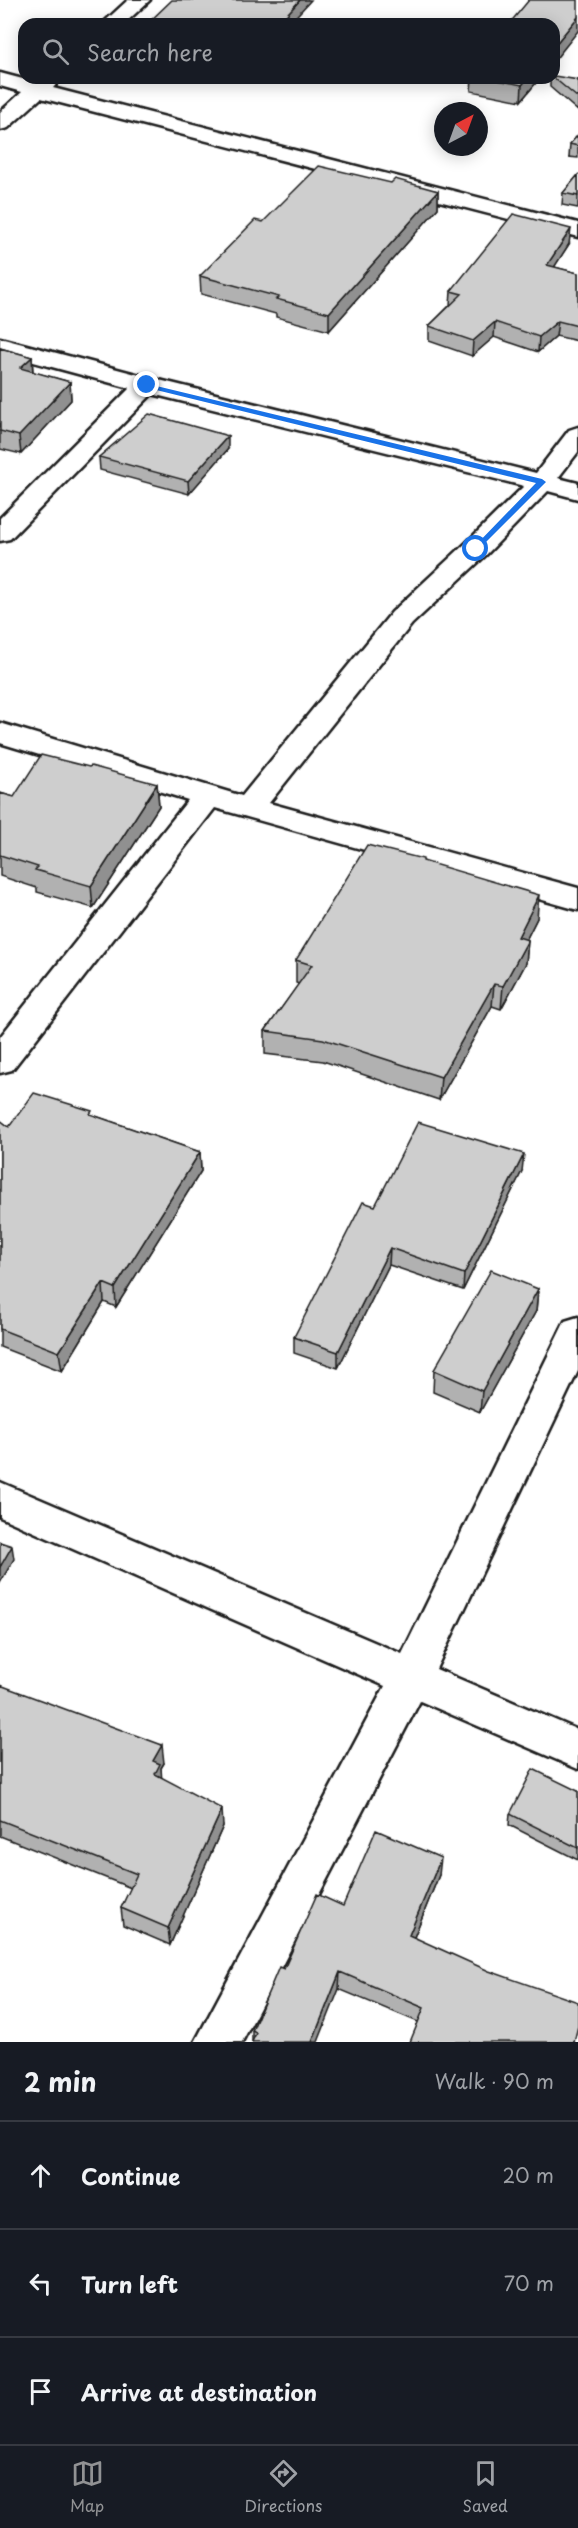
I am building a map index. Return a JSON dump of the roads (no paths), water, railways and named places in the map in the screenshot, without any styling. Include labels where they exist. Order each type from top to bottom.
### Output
[{"type":"street","points":[[119,18],[140,0]]},
{"type":"street","points":[[0,79],[18,81]]},
{"type":"street","points":[[0,123],[44,84],[578,230]]},
{"type":"street","points":[[0,345],[147,385],[578,491]]},
{"type":"street","points":[[0,533],[147,385]]},
{"type":"street","points":[[249,808],[402,618],[476,549],[542,482],[578,435]]},
{"type":"street","points":[[0,733],[249,808],[578,899]]},
{"type":"street","points":[[0,1060],[208,796]]},
{"type":"street","points":[[218,2042],[411,1678],[578,1332]]},
{"type":"street","points":[[0,1499],[578,1750]]}]
